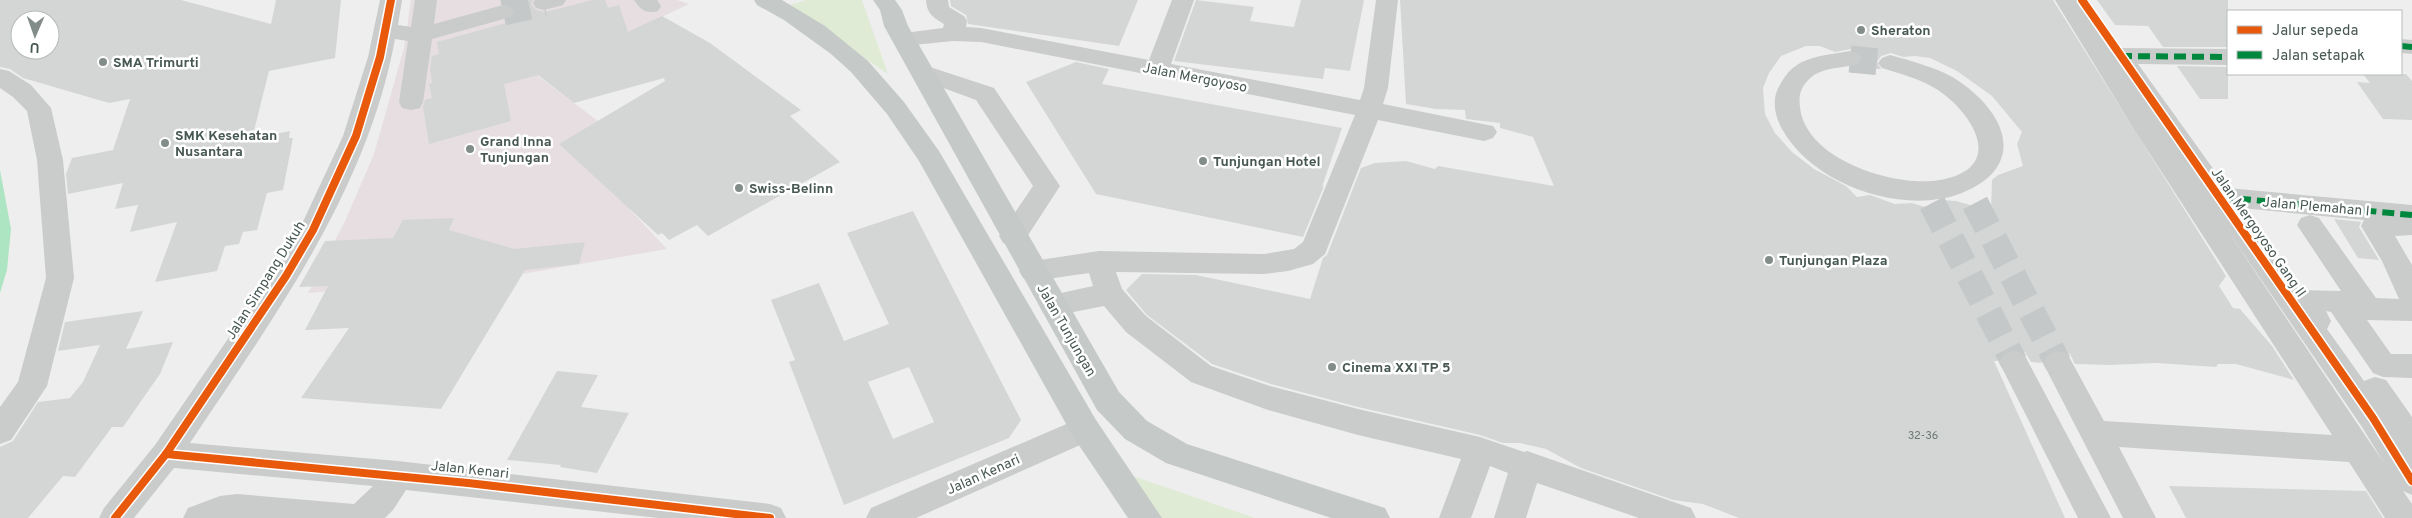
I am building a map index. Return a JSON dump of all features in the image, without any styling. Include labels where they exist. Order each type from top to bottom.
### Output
[{"type":"main road","points":[[765,0],[793,14],[847,53],[867,72],[905,118],[930,157],[1085,429],[1146,518]]},
{"type":"main road","name":"Jalan Tunjungan","points":[[888,3],[896,26],[1033,271],[1108,400],[1136,430],[1177,454],[1374,518]]},
{"type":"street","name":"Jalan Simpang Dukuh","points":[[116,518],[166,454],[286,276],[313,230],[356,136],[386,31],[391,0]]},
{"type":"street","points":[[411,102],[426,0]]},
{"type":"street","points":[[937,0],[938,10],[956,21],[953,34]]},
{"type":"street","points":[[1157,70],[1183,0]]},
{"type":"street","points":[[1033,271],[1099,261],[1264,264],[1288,261],[1303,256],[1315,246],[1330,204],[1370,111],[1376,88],[1387,0]]},
{"type":"street","points":[[2066,0],[2156,125],[2358,450],[2403,518]]},
{"type":"street","name":"Jalan Mergoyoso Gang II","points":[[2082,0],[2120,56],[2156,125],[2221,198],[2373,418],[2412,481]]},
{"type":"street","points":[[386,31],[420,35],[503,12]]},
{"type":"street","name":"Jalan Mergoyoso","points":[[904,39],[953,34],[981,36],[1484,132]]},
{"type":"street","points":[[2120,56],[2227,57]]},
{"type":"street","points":[[1850,59],[1826,62],[1806,70],[1792,82],[1786,97],[1787,115],[1796,134],[1813,152],[1837,168],[1865,180],[1929,197],[1946,189],[1969,193],[1992,156],[1992,138],[1984,119],[1967,100],[1945,84],[1919,72],[1890,63]]},
{"type":"street","points":[[924,73],[976,89],[985,94],[1047,186],[1013,236]]},
{"type":"street","points":[[0,77],[22,91],[39,108],[50,160],[60,278],[32,386],[0,431]]},
{"type":"street","name":"Jalan Plemahan I","points":[[2221,198],[2412,215]]},
{"type":"street","points":[[2310,225],[2383,365],[2412,366]]},
{"type":"street","points":[[2412,227],[2374,226],[2394,258],[2412,297]]},
{"type":"street","points":[[1099,261],[1110,294],[1136,324],[1201,374],[1268,398],[1358,422],[1480,450],[1526,464],[1680,518]]},
{"type":"street","points":[[1053,305],[1110,294]]},
{"type":"street","points":[[2379,358],[2342,358],[2303,300],[2412,310]]},
{"type":"street","points":[[2014,362],[2096,518]]},
{"type":"street","points":[[2058,363],[2140,518]]},
{"type":"street","points":[[2412,378],[2367,378],[2412,441]]},
{"type":"street","name":"Jalan Kenari","points":[[882,518],[1085,429]]},
{"type":"street","points":[[2095,433],[2358,450]]},
{"type":"street","points":[[1456,518],[1480,450]]},
{"type":"street","name":"Jalan Kenari","points":[[166,454],[398,474],[595,495],[770,518]]},
{"type":"street","points":[[1510,518],[1526,464]]},
{"type":"street","points":[[199,518],[220,510],[237,508],[357,518],[375,509],[398,474]]},
{"type":"shaded area","name":"Grand Inna Tunjungan","points":[[411,0],[677,0],[689,4],[538,76],[598,121],[622,201],[667,249],[516,275],[308,293],[346,219],[374,154],[404,48]]},
{"type":"shaded area","points":[[806,0],[862,0],[888,74],[787,6]]},
{"type":"shaded area","points":[[0,170],[11,229],[7,270],[0,293]]},
{"type":"shaded area","points":[[1127,474],[1255,518],[1158,518]]},
{"type":"building","points":[[0,0],[181,0],[271,24],[276,0],[341,0],[335,58],[269,71],[252,139],[290,131],[289,138],[293,138],[283,190],[267,193],[257,230],[243,232],[239,244],[225,246],[217,271],[155,282],[177,222],[130,232],[138,205],[115,209],[123,183],[68,194],[66,174],[72,158],[113,150],[130,99],[109,103],[23,78],[10,69],[0,67]]},
{"type":"building","points":[[533,0],[531,4],[536,10],[546,12],[592,0],[605,0],[608,8],[619,5],[628,32],[662,16],[710,43],[801,110],[790,116],[840,162],[708,236],[697,225],[669,240],[662,233],[658,235],[559,144],[665,81],[664,78],[574,103],[538,75],[504,84],[511,121],[429,144],[423,107],[425,100],[432,98],[429,84],[432,83],[430,69],[432,56],[439,54],[437,42],[506,23],[505,21],[512,19],[516,13],[510,5]]},
{"type":"building","points":[[950,0],[1138,0],[1119,46],[968,24],[966,15],[951,6]]},
{"type":"building","points":[[1196,0],[1254,7],[1250,21],[1294,27],[1301,0],[1364,0],[1350,71],[1325,68],[1323,79],[1174,61]]},
{"type":"building","name":"Tunjungan Plaza","points":[[1400,0],[2053,0],[2226,276],[2219,286],[2233,308],[2240,309],[2272,346],[2294,380],[2236,364],[2218,364],[2216,367],[2157,363],[2075,364],[2070,354],[2059,349],[2047,353],[2041,363],[2031,362],[2025,352],[2013,348],[2003,352],[1997,361],[1994,361],[2065,518],[1739,518],[1703,504],[1673,500],[1581,468],[1546,449],[1520,443],[1503,443],[1480,435],[1358,407],[1271,384],[1212,364],[1147,315],[1126,290],[1142,274],[1196,275],[1310,299],[1323,258],[1327,255],[1361,168],[1375,163],[1406,161],[1435,169],[1438,166],[1554,186],[1533,137],[1500,128],[1500,123],[1466,119],[1465,110],[1436,109],[1406,104]],"holes":[[[1806,46],[1820,46],[1835,52],[1851,49],[1859,52],[1863,58],[1859,66],[1870,69],[1881,69],[1877,62],[1881,56],[1891,53],[1903,57],[1930,58],[1957,71],[1992,96],[2022,132],[2017,144],[2023,166],[1998,175],[1992,180],[1991,211],[1956,201],[1942,200],[1925,207],[1912,203],[1895,204],[1870,195],[1857,197],[1846,186],[1814,169],[1792,152],[1775,133],[1765,114],[1763,88],[1769,73],[1781,56]]]},
{"type":"building","points":[[2097,0],[2228,0],[2227,47],[2163,47],[2148,26],[2115,25]]},
{"type":"building","name":"Tunjungan Hotel","points":[[1076,62],[1109,69],[1102,84],[1342,128],[1322,187],[1324,186],[1303,237],[1096,194],[1026,82]]},
{"type":"building","points":[[2177,66],[2227,67],[2228,99],[2200,99]]},
{"type":"building","points":[[2406,74],[2412,81],[2412,120],[2383,119],[2357,82],[2370,83],[2364,75]]},
{"type":"building","points":[[913,211],[1021,420],[1009,438],[844,505],[789,362],[795,360],[771,300],[819,283],[844,341],[889,324],[847,233]],"holes":[[[909,367],[934,422],[893,439],[868,382]]]},
{"type":"building","points":[[454,218],[449,230],[514,249],[585,242],[579,264],[525,270],[441,409],[301,398],[349,328],[305,330],[328,286],[299,287],[325,241],[393,238],[403,220]]},
{"type":"building","points":[[2334,219],[2361,222],[2359,227],[2379,260],[2358,258]]},
{"type":"building","points":[[143,311],[126,349],[173,342],[160,374],[123,427],[112,427],[75,477],[63,476],[28,518],[0,518],[0,447],[13,441],[38,402],[70,398],[83,382],[100,345],[58,351],[65,322]]},
{"type":"building","points":[[557,371],[598,375],[581,407],[629,413],[597,473],[560,467],[561,465],[507,460]]},
{"type":"building","points":[[2169,486],[2366,491],[2383,518],[2186,518]]},
{"type":"tunnel","points":[[503,12],[544,3]]},
{"type":"tunnel","points":[[1850,59],[1890,63]]},
{"type":"tunnel","points":[[1932,203],[2014,362]]},
{"type":"tunnel","points":[[1975,203],[2058,363]]},
{"type":"marked path","points":[[2402,46],[2412,47]]},
{"type":"marked path","points":[[2120,56],[2227,57]]},
{"type":"marked path","points":[[2221,197],[2412,215]]},
{"type":"cycle path","points":[[115,518],[166,454],[286,276],[313,230],[356,136],[380,57],[391,0]]},
{"type":"cycle path","points":[[2082,0],[2373,418],[2412,481]]},
{"type":"cycle path","points":[[166,454],[468,483],[770,518]]},
{"type":"place","name":"Sheraton","points":[[1861,30]]},
{"type":"place","name":"SMA Trimurti","points":[[103,62]]},
{"type":"place","name":"SMK Kesehatan Nusantara","points":[[165,143]]},
{"type":"place","name":"Grand Inna Tunjungan","points":[[470,149]]},
{"type":"place","name":"Tunjungan Hotel","points":[[1203,161]]},
{"type":"place","name":"Swiss-Belinn","points":[[739,188]]},
{"type":"place","name":"Tunjungan Plaza","points":[[1769,260]]},
{"type":"place","name":"Cinema XXI TP 5","points":[[1332,367]]}]
